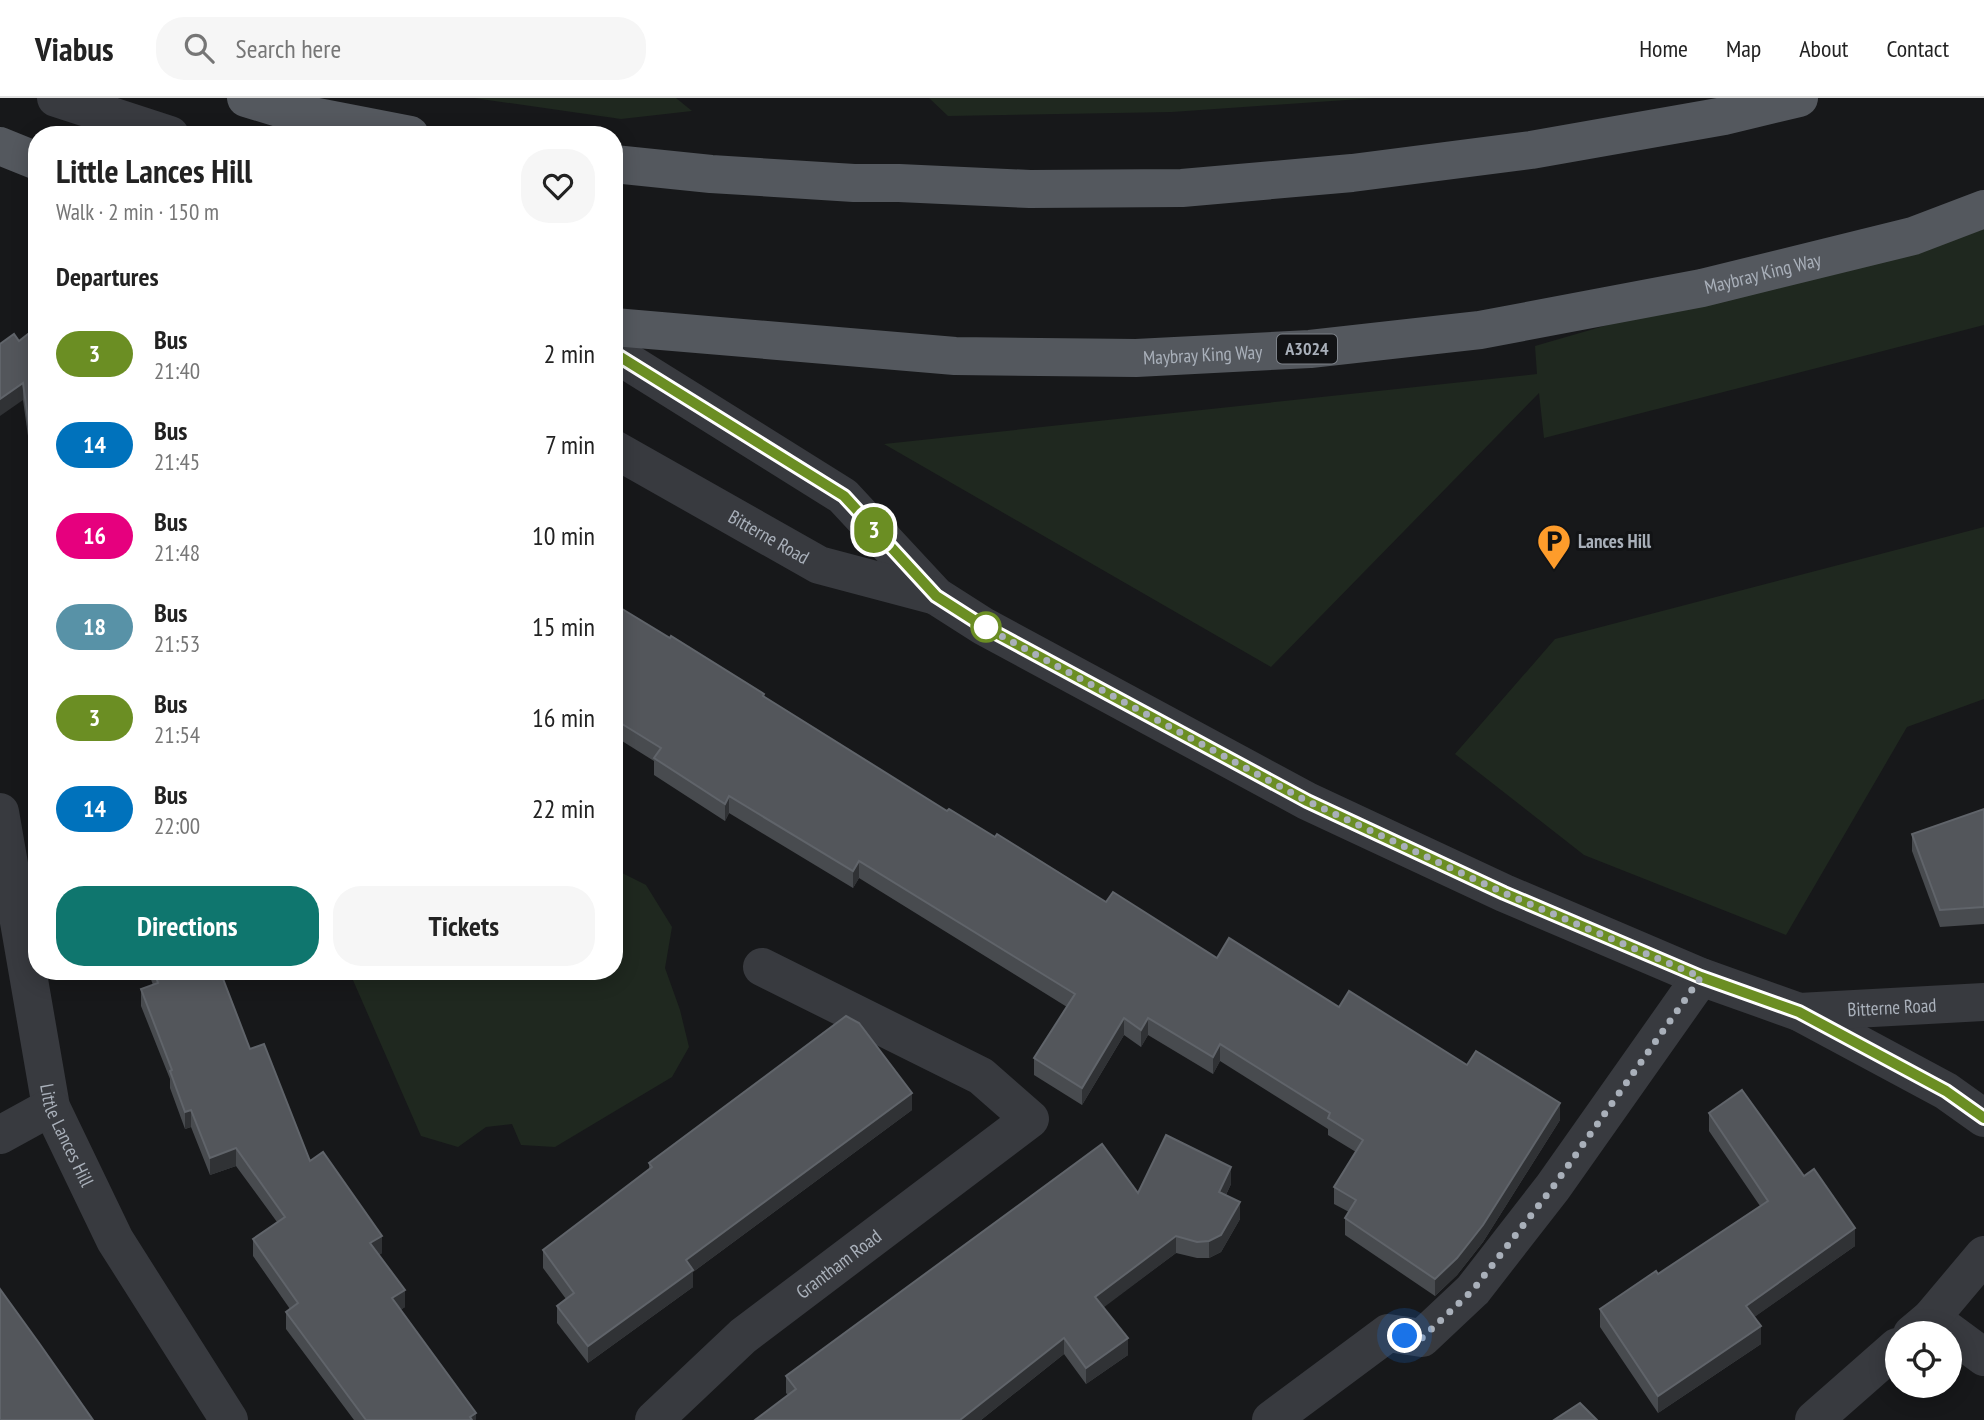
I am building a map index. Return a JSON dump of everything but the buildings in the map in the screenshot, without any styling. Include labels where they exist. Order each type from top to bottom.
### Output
[{"type":"main road","points":[[246,98],[292,111],[366,126]]},
{"type":"main road","points":[[623,165],[711,174],[854,183],[1030,189],[1182,188],[1352,173],[1531,150],[1724,116],[1799,98]]},
{"type":"main road","points":[[0,146],[28,157]]},
{"type":"main road","name":"Maybray King Way","points":[[623,328],[955,356],[1136,358],[1311,349],[1480,330],[1702,288],[1913,236],[1984,209]]},
{"type":"street","points":[[56,98],[142,126]]},
{"type":"street","name":"Bitterne Road","points":[[623,359],[844,496],[936,596],[983,626],[1307,801],[1504,893],[1701,977],[1799,1012],[1946,1091],[1984,1118]]},
{"type":"street","name":"Bitterne Road","points":[[623,454],[819,565],[936,596]]},
{"type":"street","name":"Little Lances Hill","points":[[0,812],[28,974]]},
{"type":"street","name":"Grantham Road","points":[[654,1420],[743,1336],[1030,1119],[981,1076],[762,967]]},
{"type":"street","points":[[1271,1420],[1388,1334],[1422,1338],[1473,1290],[1553,1187],[1701,977]]},
{"type":"street","name":"Little Lances Hill","points":[[29,980],[51,1107],[115,1240],[229,1420]]},
{"type":"street","name":"Bitterne Road","points":[[1799,1012],[1984,1002]]},
{"type":"street","points":[[0,1135],[51,1107]]},
{"type":"street","points":[[1926,1321],[1984,1255]]},
{"type":"street","points":[[1962,1346],[1984,1357]]},
{"type":"street","points":[[1814,1420],[1885,1358]]},
{"type":"shaded area","points":[[474,98],[676,98],[692,111],[621,119]]},
{"type":"shaded area","points":[[929,98],[1375,98],[1172,112],[948,116]]},
{"type":"shaded area","points":[[1984,216],[1984,325],[1544,438],[1539,393],[1271,667],[884,444],[1537,374],[1535,346]]},
{"type":"shaded area","points":[[1984,527],[1984,699],[1907,727],[1786,935],[1584,855],[1455,754],[1555,639]]},
{"type":"shaded area","points":[[623,874],[646,885],[672,927],[665,968],[680,1010],[689,1047],[672,1077],[555,1147],[521,1145],[512,1124],[486,1127],[458,1147],[421,1136],[353,980],[623,980]]},
{"type":"bus line","name":"3","points":[[623,358],[844,496],[936,596],[983,626],[1307,801],[1504,893],[1701,977],[1799,1012],[1946,1091],[1984,1118]]},
{"type":"place","name":"Lances Hill","points":[[1554,571]]},
{"type":"route","points":[[986,627],[983,626],[1307,801],[1504,893],[1701,977],[1553,1187],[1473,1290],[1422,1338],[1405,1336]]}]
